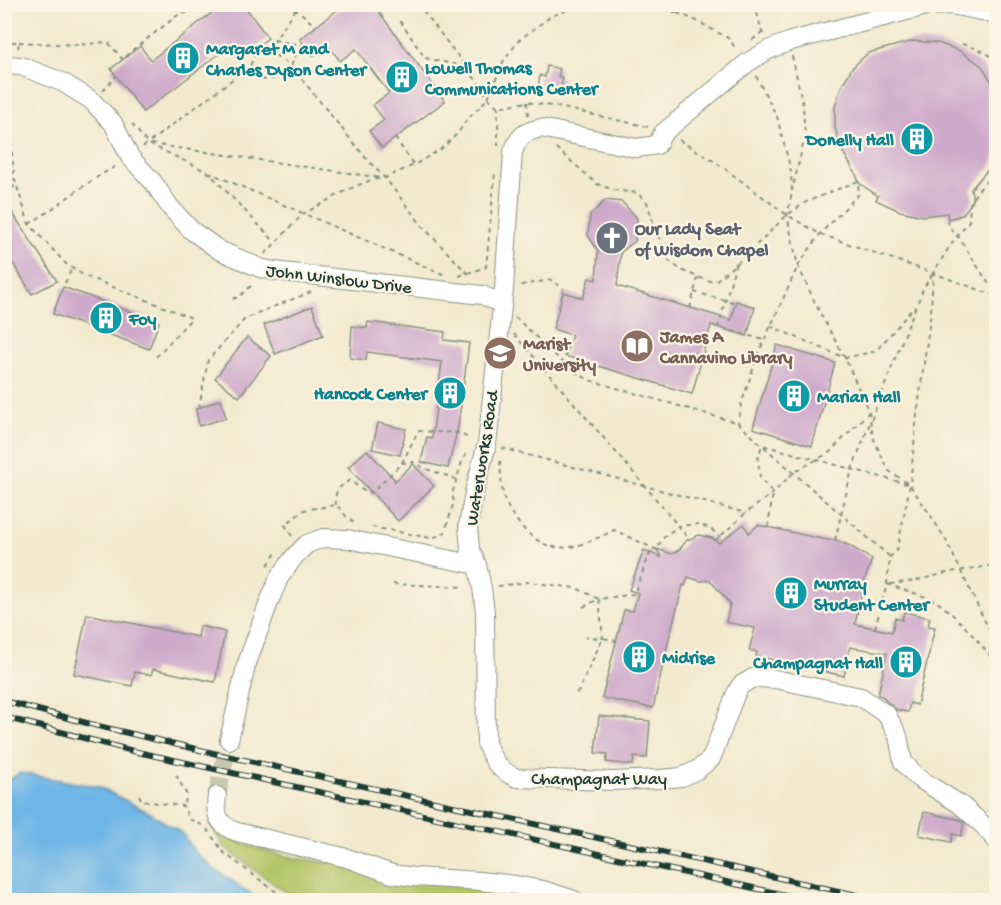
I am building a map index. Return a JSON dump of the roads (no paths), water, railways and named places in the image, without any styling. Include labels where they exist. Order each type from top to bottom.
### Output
[{"type":"lane","name":"Waterworks Road","points":[[477,565],[470,549],[468,526],[475,488],[492,446],[513,152],[523,136],[542,128],[636,148],[657,145],[663,133],[747,63],[768,50],[791,41],[926,6],[951,5],[996,14]]},
{"type":"lane","name":"John Winslow Drive","points":[[4,65],[21,66],[62,82],[91,100],[113,123],[130,157],[191,230],[258,275],[274,271],[503,296]]},
{"type":"lane","points":[[229,740],[246,666],[279,578],[307,544],[323,538],[347,539],[477,565]]},
{"type":"lane","name":"Champagnat Way","points":[[477,565],[485,612],[486,743],[492,759],[505,772],[517,778],[612,782],[682,777],[697,770],[711,759],[736,693],[741,686],[753,678],[775,679],[861,697],[887,715],[898,736],[903,762],[918,778],[961,805],[996,840]]},
{"type":"lane","points":[[217,796],[216,807],[221,821],[227,828],[237,832],[347,858],[392,874],[514,885],[543,890],[574,900]]},
{"type":"water","points":[[20,773],[99,787],[152,814],[182,833],[195,852],[213,868],[260,900],[5,900],[5,782]]},
{"type":"tunnel","points":[[217,796],[229,740]]},
{"type":"railway","points":[[4,701],[213,753],[879,900]]},
{"type":"railway","points":[[4,717],[133,751],[808,900]]},
{"type":"place","name":"Margaret M and Charles Dyson Center","points":[[183,58]]},
{"type":"place","name":"Lowell Thomas Communications Center","points":[[402,77]]},
{"type":"place","name":"Donelly Hall","points":[[917,139]]},
{"type":"place","name":"Our Lady Seat of Wisdom Chapel","points":[[612,238]]},
{"type":"place","name":"Foy","points":[[106,318]]},
{"type":"place","name":"James A Cannavino Library","points":[[637,346]]},
{"type":"place","name":"Marist University","points":[[500,353]]},
{"type":"place","name":"Hancock Center","points":[[450,393]]},
{"type":"place","name":"Marian Hall","points":[[794,396]]},
{"type":"place","name":"Murray Student Center","points":[[791,593]]},
{"type":"place","name":"Midrise","points":[[639,657]]},
{"type":"place","name":"Champagnat Hall","points":[[906,662]]}]
